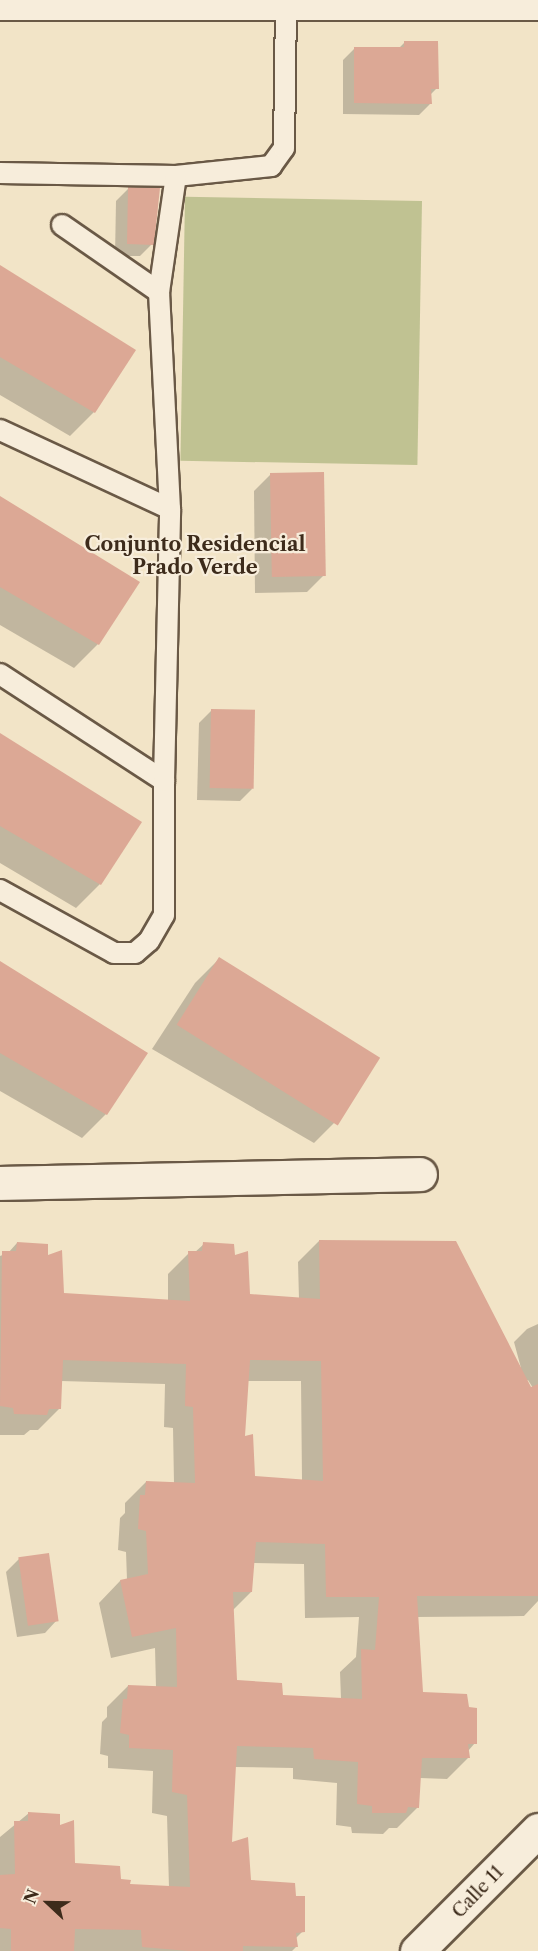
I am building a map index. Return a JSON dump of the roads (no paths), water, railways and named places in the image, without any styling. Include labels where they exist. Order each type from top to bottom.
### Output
[{"type":"street","points":[[0,3],[344,1],[538,3]]},
{"type":"street","points":[[0,1184],[420,1174]]},
{"type":"street","name":"Calle 11","points":[[417,1951],[538,1830]]},
{"type":"lane","points":[[0,173],[177,176],[271,166],[282,155],[285,141],[286,3]]},
{"type":"lane","points":[[0,890],[114,954],[135,953],[149,941],[165,915],[164,781],[169,643],[170,509],[159,292],[177,176]]},
{"type":"lane","points":[[62,225],[159,292]]},
{"type":"lane","points":[[0,430],[170,509]]},
{"type":"lane","points":[[0,674],[164,781]]},
{"type":"district","name":"Conjunto Residencial Prado Verde","points":[[195,556]]}]
